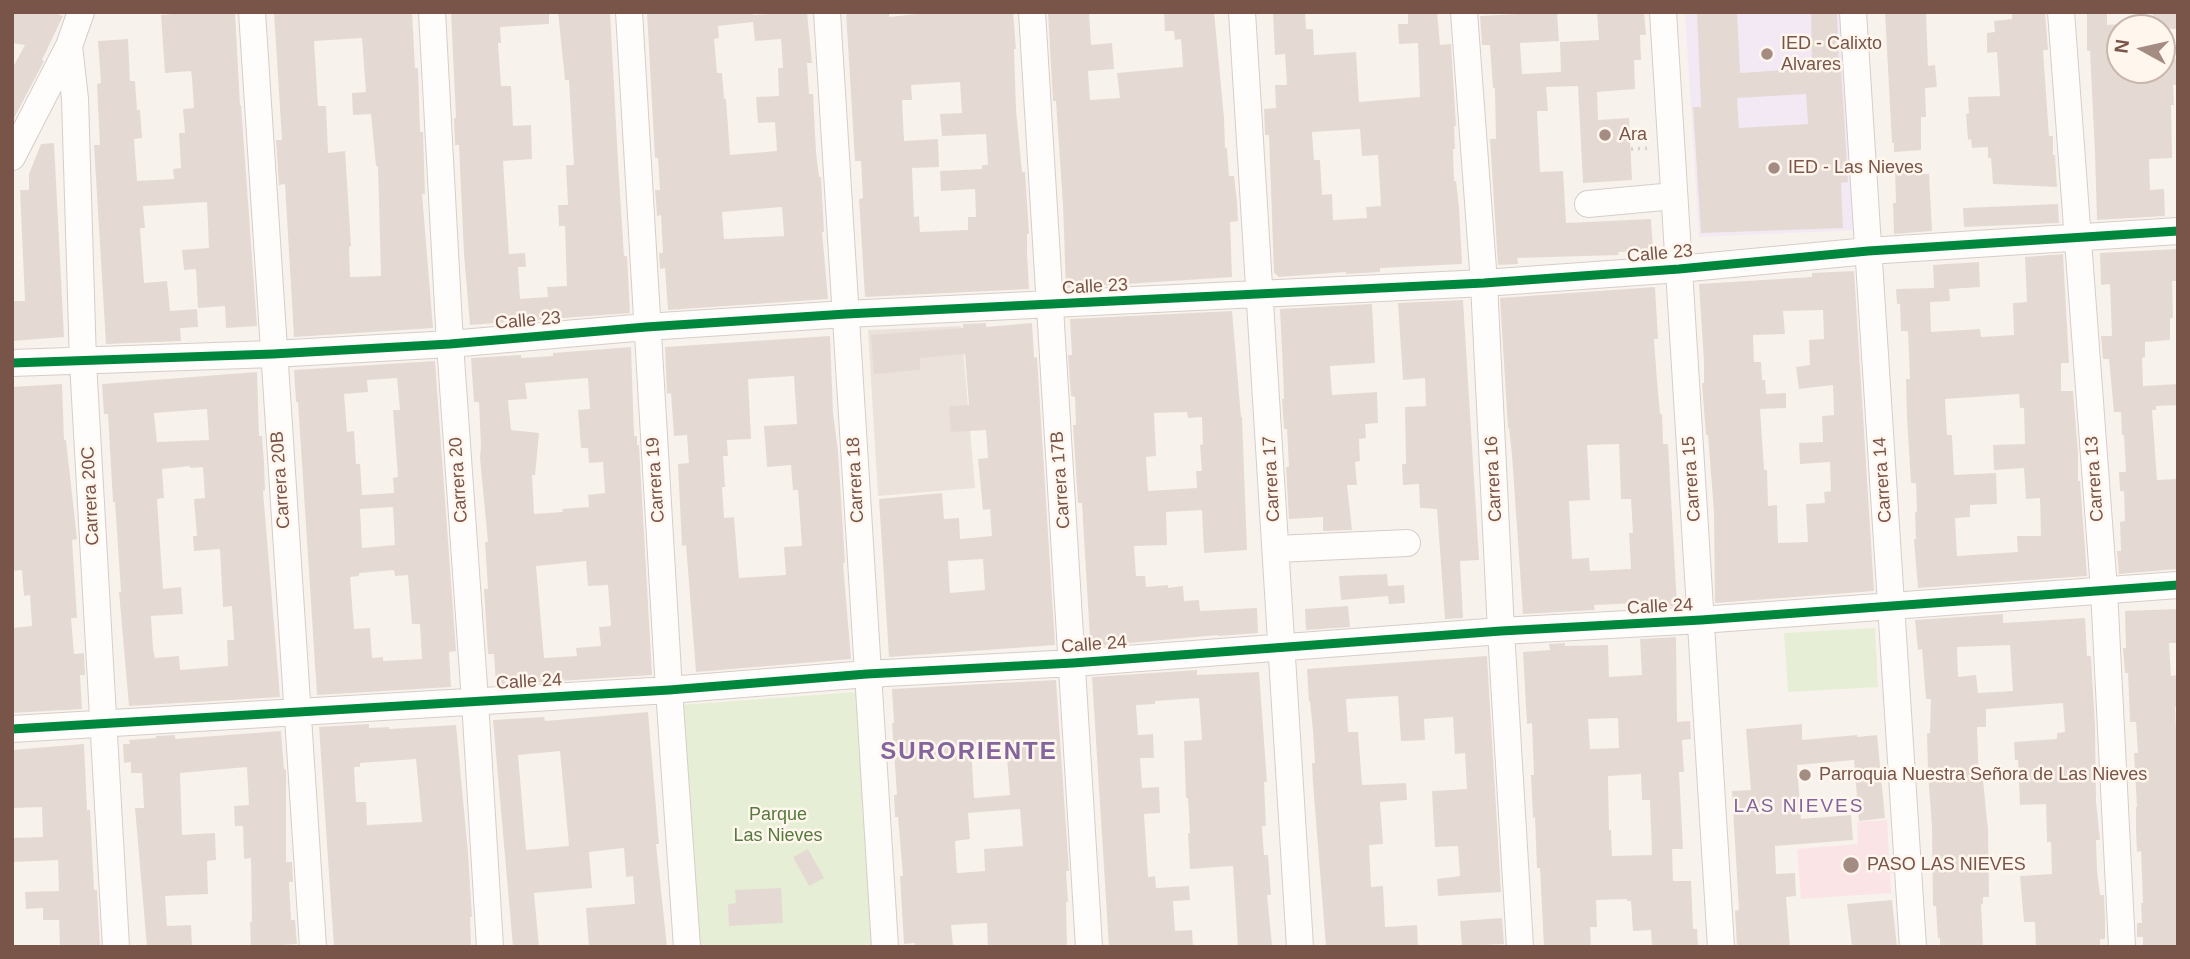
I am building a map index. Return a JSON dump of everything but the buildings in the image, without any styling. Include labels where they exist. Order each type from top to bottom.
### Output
[{"type":"street","points":[[12,156],[69,46],[81,12]]},
{"type":"street","name":"Carrera 20B","points":[[252,12],[313,947]]},
{"type":"street","name":"Carrera 20","points":[[432,12],[450,344],[489,947]]},
{"type":"street","name":"Carrera 19","points":[[629,12],[646,327],[687,947]]},
{"type":"street","name":"Carrera 18","points":[[827,12],[885,947]]},
{"type":"street","name":"Carrera 17B","points":[[1032,12],[1089,947]]},
{"type":"street","name":"Carrera 17","points":[[1242,12],[1300,947]]},
{"type":"street","name":"Carrera 16","points":[[1464,12],[1484,283],[1520,947]]},
{"type":"street","name":"Carrera 15","points":[[1662,12],[1721,947]]},
{"type":"street","name":"Carrera 14","points":[[1853,12],[1913,947]]},
{"type":"street","name":"Carrera 13","points":[[2061,12],[2104,590],[2122,947]]},
{"type":"street","name":"Carrera 20C","points":[[69,46],[75,99],[83,362],[116,947]]},
{"type":"street","points":[[1588,204],[1674,196]]},
{"type":"street","name":"Calle 23","points":[[12,363],[273,354],[450,344],[646,327],[846,314],[1484,283],[1679,269],[1868,251],[2178,231]]},
{"type":"street","points":[[1276,548],[1407,542]]},
{"type":"street","name":"Calle 24","points":[[12,729],[1073,663],[2178,584]]},
{"type":"shaded area","name":"IED - Las Nieves","points":[[1685,12],[1845,12],[1858,230],[1699,237]]},
{"type":"shaded area","points":[[961,326],[975,488],[878,496],[868,330]]},
{"type":"shaded area","name":"PASO LAS NIEVES","points":[[1887,820],[1889,858],[1903,858],[1904,872],[1890,873],[1891,893],[1801,899],[1797,849],[1858,844],[1857,822]]},
{"type":"green space","points":[[1875,628],[1878,687],[1788,692],[1784,633]]},
{"type":"green space","name":"Parque Las Nieves","points":[[857,692],[875,947],[698,947],[681,705]]},
{"type":"cycle path","points":[[12,363],[273,354],[450,344],[646,327],[846,314],[1484,283],[1679,269],[1868,251],[2178,231]]},
{"type":"cycle path","points":[[12,729],[669,690],[867,674],[1073,663],[2178,585]]},
{"type":"place","name":"IED - Calixto Alvares","points":[[1767,54]]},
{"type":"place","name":"Ara","points":[[1605,135]]},
{"type":"place","name":"IED - Las Nieves","points":[[1774,168]]},
{"type":"place","name":"Parroquia Nuestra Señora de Las Nieves","points":[[1805,775]]},
{"type":"place","name":"PASO LAS NIEVES","points":[[1851,865]]},
{"type":"district","name":"SURORIENTE","points":[[969,752]]},
{"type":"district","name":"LAS NIEVES","points":[[1799,807]]}]
